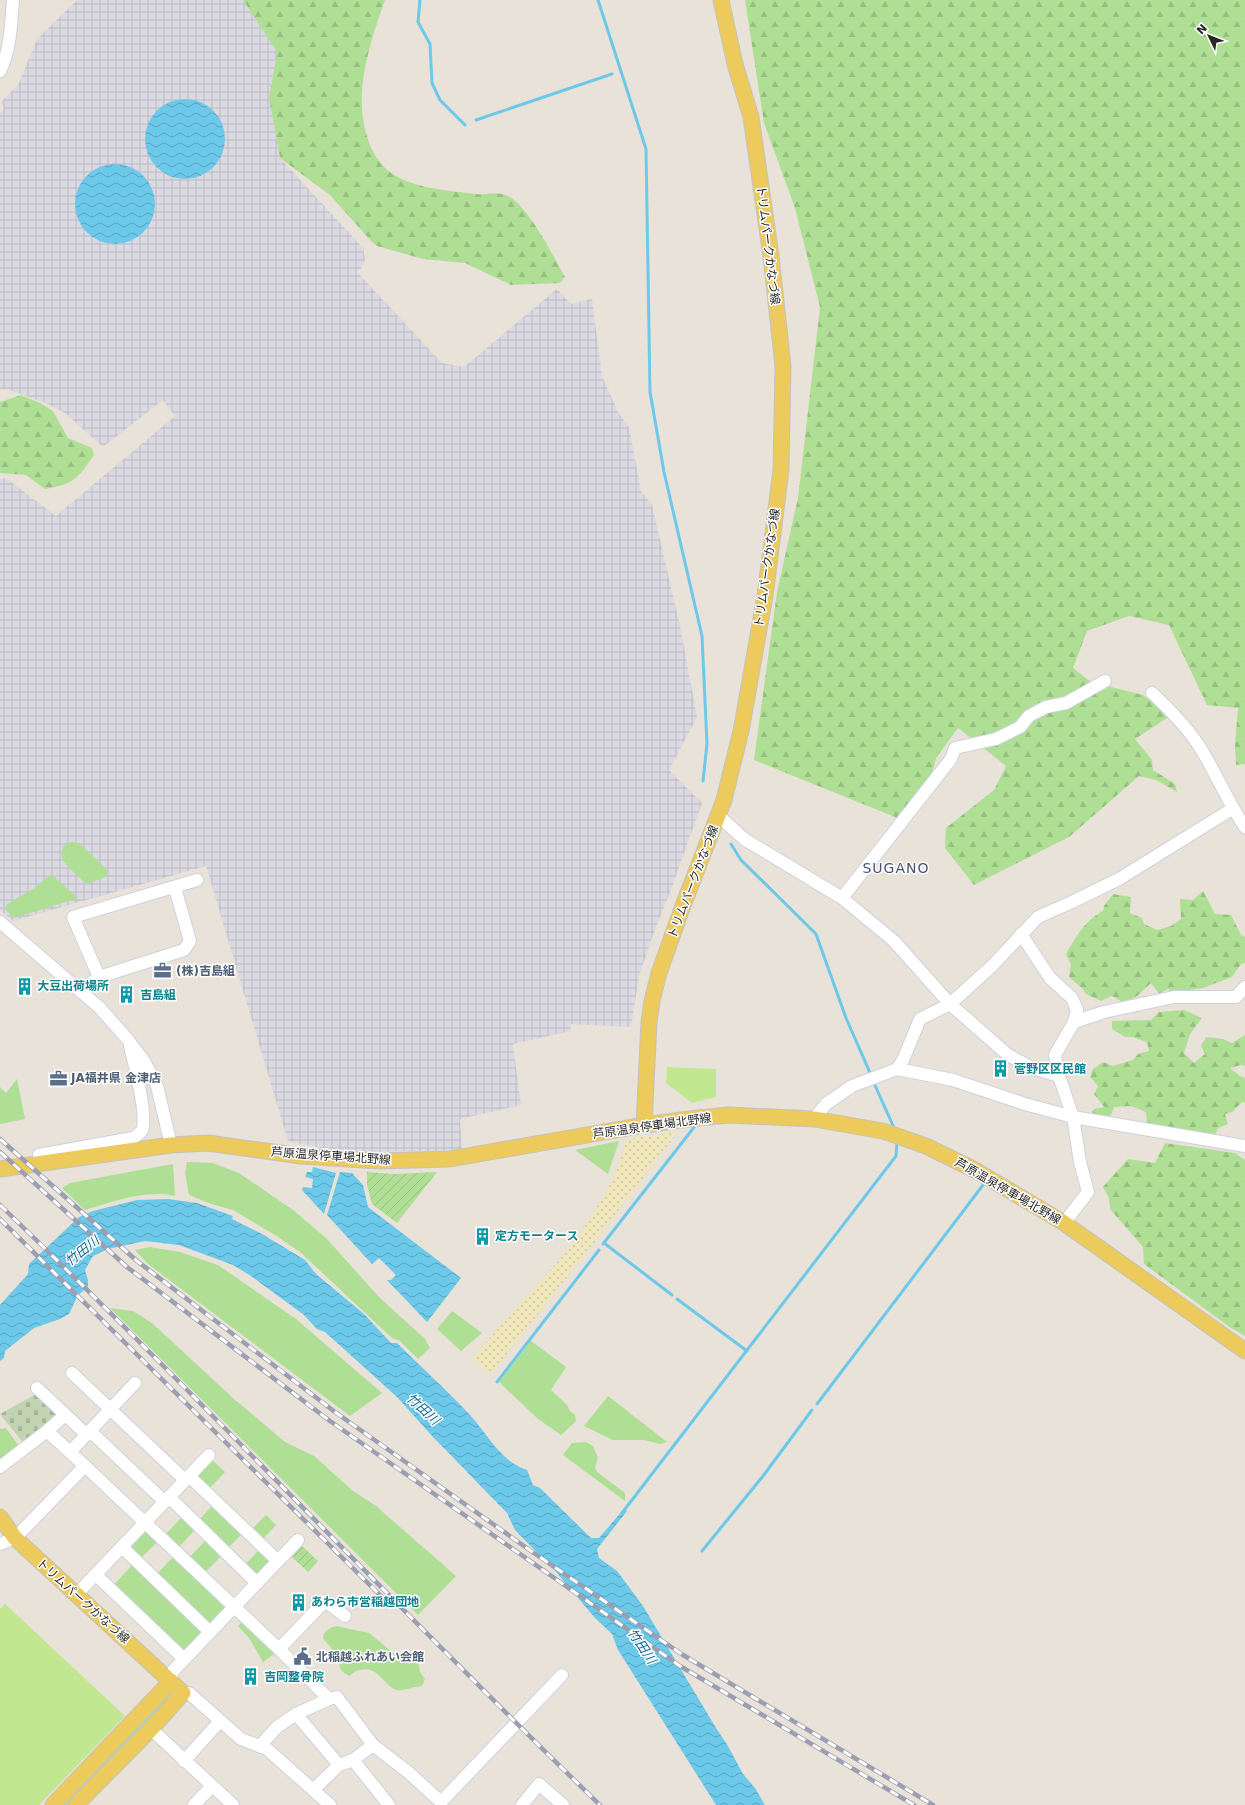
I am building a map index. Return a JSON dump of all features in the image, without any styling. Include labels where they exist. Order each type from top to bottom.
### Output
[{"type":"main road","name":"トリムパークかなづ線","points":[[644,1125],[649,1022],[659,973],[684,902],[719,816],[742,731],[765,596],[781,470],[783,366],[770,256],[751,117],[735,64],[720,0]]},
{"type":"main road","name":"芦原温泉停車場北野線","points":[[0,1170],[171,1145],[208,1143],[301,1156],[379,1161],[419,1161],[450,1159],[644,1125],[728,1115],[814,1119],[882,1131],[926,1146],[975,1170],[1064,1223],[1245,1351]]},
{"type":"main road","name":"トリムパークかなづ線","points":[[0,1516],[15,1538],[183,1693]]},
{"type":"main road","points":[[53,1805],[171,1681]]},
{"type":"main road","points":[[76,1805],[151,1729],[183,1693]]},
{"type":"street","points":[[0,71],[3,51],[11,29],[13,0]]},
{"type":"street","points":[[842,898],[951,759],[955,748],[996,739],[1020,727],[1029,716],[1046,707],[1066,704],[1105,681]]},
{"type":"street","points":[[1152,692],[1177,718],[1204,753],[1232,809],[1245,827]]},
{"type":"street","points":[[897,1069],[903,1060],[920,1019],[950,1004],[992,966],[1038,917],[1119,879],[1232,809]]},
{"type":"street","points":[[719,816],[744,839],[842,898],[894,941],[950,1004],[1008,1055],[1032,1068],[1058,1076]]},
{"type":"street","points":[[99,977],[73,917],[198,880]]},
{"type":"street","points":[[80,991],[99,977],[184,950],[190,941],[175,888]]},
{"type":"street","points":[[0,922],[100,1008],[129,1041],[144,1061],[157,1086],[171,1145]]},
{"type":"street","points":[[1021,934],[1050,978],[1072,998],[1077,1010],[1074,1022],[1055,1055],[1058,1076],[1072,1117],[1080,1162],[1088,1192],[1064,1223]]},
{"type":"street","points":[[1074,1022],[1104,1012],[1174,997],[1236,996],[1245,987]]},
{"type":"street","points":[[38,1155],[133,1138],[139,1134],[143,1125],[140,1087],[129,1041]]},
{"type":"street","points":[[814,1119],[826,1104],[852,1086],[897,1069],[953,1080],[1025,1104],[1072,1117],[1245,1146]]},
{"type":"street","points":[[72,1373],[110,1410],[278,1561]]},
{"type":"street","points":[[70,1452],[135,1383]]},
{"type":"street","points":[[37,1388],[65,1415],[167,1500],[257,1583]]},
{"type":"street","points":[[0,1467],[47,1431],[65,1415]]},
{"type":"street","points":[[47,1431],[279,1649],[329,1699]]},
{"type":"street","points":[[76,1595],[209,1455]]},
{"type":"street","points":[[0,1544],[15,1538],[85,1466]]},
{"type":"street","points":[[171,1681],[173,1671],[298,1540]]},
{"type":"street","points":[[122,1546],[210,1632]]},
{"type":"street","points":[[96,1574],[184,1659]]},
{"type":"street","points":[[279,1649],[325,1601],[345,1616]]},
{"type":"street","points":[[260,1746],[277,1727],[296,1714],[329,1699],[337,1697],[373,1745],[408,1772],[441,1804],[562,1675]]},
{"type":"street","points":[[183,1693],[189,1693],[241,1739],[267,1749],[315,1797],[330,1805]]},
{"type":"street","points":[[296,1714],[338,1764]]},
{"type":"street","points":[[184,1761],[220,1721]]},
{"type":"street","points":[[151,1729],[233,1805]]},
{"type":"street","points":[[315,1797],[338,1764],[353,1760],[373,1745]]},
{"type":"street","points":[[353,1760],[389,1805]]},
{"type":"street","points":[[522,1805],[539,1784],[563,1805]]},
{"type":"street","points":[[194,1805],[212,1786]]},
{"type":"shaded area","points":[[77,0],[243,0],[277,52],[269,98],[280,158],[363,248],[365,259],[361,268],[357,272],[442,363],[464,367],[557,289],[571,304],[592,299],[602,376],[619,414],[629,427],[641,491],[652,505],[680,626],[697,717],[669,770],[702,803],[639,976],[631,1027],[570,1024],[571,1031],[513,1044],[521,1105],[460,1119],[462,1150],[379,1152],[321,1148],[288,1141],[206,866],[13,921],[0,910],[0,479],[6,478],[56,516],[175,416],[163,400],[103,447],[65,413],[48,404],[7,389],[0,390],[0,113],[4,109],[1,102],[18,85],[37,39]]},
{"type":"green space","points":[[243,0],[385,0],[370,45],[362,91],[364,127],[372,150],[386,169],[406,181],[425,187],[444,190],[476,194],[497,193],[508,196],[524,210],[540,233],[565,277],[560,283],[511,285],[465,263],[423,259],[377,246],[372,242],[330,195],[280,158],[269,98],[277,52]]},
{"type":"green space","points":[[745,0],[1245,0],[1245,764],[1236,765],[1235,744],[1238,708],[1207,705],[1169,625],[1129,616],[1087,631],[1073,668],[1091,682],[1143,695],[1170,716],[1135,739],[1152,760],[1153,770],[1175,784],[1177,792],[1156,780],[1139,776],[1069,837],[974,885],[945,848],[946,828],[994,790],[1006,766],[958,728],[936,758],[924,804],[900,819],[754,760],[777,592],[798,498],[820,307],[795,208],[764,123]]},
{"type":"green space","points":[[21,395],[40,403],[53,411],[68,438],[92,448],[94,455],[75,479],[63,485],[45,489],[26,475],[0,473],[0,402]]},
{"type":"green space","points":[[73,842],[80,844],[107,870],[108,876],[85,883],[73,872],[68,867],[61,853],[65,845]]},
{"type":"green space","points":[[52,875],[78,898],[14,918],[5,909],[6,905],[36,887]]},
{"type":"green space","points":[[1203,891],[1215,914],[1231,915],[1241,935],[1245,937],[1245,963],[1241,964],[1232,977],[1203,988],[1172,993],[1168,989],[1159,994],[1151,983],[1137,996],[1124,1003],[1112,996],[1101,1001],[1086,994],[1082,988],[1069,977],[1071,965],[1066,954],[1073,941],[1086,924],[1103,911],[1104,906],[1113,894],[1131,897],[1130,913],[1142,918],[1144,924],[1157,930],[1171,926],[1181,919],[1180,899],[1193,900]]},
{"type":"green space","points":[[1184,1010],[1202,1018],[1190,1034],[1184,1053],[1194,1063],[1205,1054],[1201,1046],[1206,1037],[1223,1039],[1232,1043],[1245,1035],[1245,1066],[1241,1065],[1230,1068],[1245,1078],[1245,1103],[1242,1102],[1232,1112],[1225,1114],[1228,1124],[1218,1128],[1214,1137],[1147,1126],[1146,1112],[1131,1106],[1114,1107],[1111,1115],[1103,1117],[1091,1112],[1094,1109],[1104,1107],[1094,1094],[1098,1086],[1090,1077],[1093,1069],[1103,1062],[1113,1066],[1133,1060],[1138,1054],[1149,1051],[1147,1042],[1133,1037],[1125,1037],[1112,1029],[1112,1021],[1151,1020],[1159,1012]]},
{"type":"green space","points":[[667,1067],[716,1069],[716,1097],[692,1103],[666,1083]]},
{"type":"green space","points":[[17,1079],[25,1119],[0,1124],[0,1087],[6,1093]]},
{"type":"green space","points":[[619,1141],[608,1174],[575,1150]]},
{"type":"green space","points":[[1165,1143],[1235,1153],[1245,1160],[1245,1336],[1231,1328],[1144,1264],[1143,1247],[1110,1209],[1109,1198],[1103,1187],[1128,1159],[1155,1163]]},
{"type":"green space","points":[[187,1162],[213,1163],[239,1173],[293,1210],[327,1239],[380,1298],[425,1339],[430,1348],[418,1359],[400,1341],[392,1338],[300,1252],[233,1210],[211,1204],[189,1195],[185,1173]]},
{"type":"green space","points":[[173,1164],[175,1196],[164,1194],[141,1195],[85,1210],[62,1188],[70,1183]]},
{"type":"green space","points":[[367,1172],[394,1174],[437,1172],[397,1223],[372,1204],[367,1185]]},
{"type":"green space","points":[[150,1247],[180,1252],[218,1265],[296,1319],[382,1393],[350,1416],[148,1264],[135,1250]]},
{"type":"green space","points":[[110,1308],[133,1311],[152,1323],[233,1398],[285,1442],[314,1456],[353,1491],[376,1506],[456,1576],[418,1615]]},
{"type":"green space","points":[[452,1311],[482,1333],[461,1351],[437,1329]]},
{"type":"green space","points":[[531,1341],[566,1367],[551,1390],[568,1406],[569,1410],[575,1415],[576,1421],[561,1435],[538,1419],[499,1382]]},
{"type":"green space","points":[[38,1393],[58,1417],[24,1444],[0,1414]]},
{"type":"green space","points":[[608,1396],[667,1442],[660,1444],[644,1440],[613,1440],[584,1426]]},
{"type":"green space","points":[[6,1428],[21,1449],[0,1463],[0,1429]]},
{"type":"green space","points":[[586,1442],[593,1446],[598,1458],[595,1467],[597,1472],[625,1493],[625,1501],[563,1455],[572,1443]]},
{"type":"green space","points":[[210,1458],[225,1472],[208,1490],[193,1476]]},
{"type":"green space","points":[[213,1505],[243,1533],[227,1549],[198,1521]]},
{"type":"green space","points":[[266,1515],[276,1525],[262,1540],[251,1530]]},
{"type":"green space","points":[[182,1517],[195,1530],[176,1550],[163,1537]]},
{"type":"green space","points":[[143,1529],[157,1542],[141,1558],[127,1545]]},
{"type":"green space","points":[[206,1540],[222,1555],[203,1575],[187,1560]]},
{"type":"green space","points":[[302,1546],[318,1561],[308,1572],[292,1557]]},
{"type":"green space","points":[[259,1550],[271,1562],[256,1577],[244,1566]]},
{"type":"green space","points":[[173,1557],[226,1609],[209,1626],[156,1575]]},
{"type":"green space","points":[[133,1564],[203,1631],[183,1653],[113,1586]]},
{"type":"green space","points":[[5,1604],[125,1716],[39,1805],[0,1805],[0,1609]]},
{"type":"green space","points":[[242,1622],[274,1654],[263,1662],[249,1638],[238,1626]]},
{"type":"green space","points":[[336,1626],[369,1633],[397,1654],[408,1651],[417,1654],[420,1672],[425,1679],[422,1686],[397,1690],[390,1686],[375,1672],[366,1669],[356,1671],[349,1676],[346,1674],[342,1671],[339,1665],[340,1659],[323,1638],[326,1631]]},
{"type":"green space","points":[[170,1693],[171,1696],[73,1805],[62,1805]]},
{"type":"sand","points":[[678,1132],[491,1374],[472,1358],[576,1241],[613,1180],[627,1139]]},
{"type":"water","points":[[177,99],[193,99],[214,110],[225,131],[225,147],[214,168],[193,179],[177,179],[163,173],[156,168],[151,161],[145,147],[145,131],[151,117],[156,110],[163,105]]},
{"type":"water","points":[[107,164],[123,164],[144,175],[155,196],[155,212],[144,233],[123,244],[107,244],[93,238],[86,233],[81,226],[75,212],[75,196],[81,182],[86,175],[93,170]]},
{"type":"water","points":[[313,1167],[336,1173],[324,1214],[302,1190],[303,1187],[312,1188],[313,1179],[305,1177],[307,1172],[312,1172]]},
{"type":"water","points":[[340,1172],[352,1173],[363,1185],[368,1207],[461,1278],[427,1322],[387,1280],[391,1280],[396,1275],[379,1258],[372,1264],[327,1215]]},
{"type":"water","name":"竹田川","points":[[168,1199],[197,1203],[233,1216],[232,1219],[262,1234],[305,1260],[316,1274],[364,1314],[391,1343],[397,1343],[444,1388],[471,1416],[502,1454],[510,1461],[527,1470],[533,1485],[540,1488],[591,1538],[599,1538],[623,1510],[627,1511],[597,1549],[599,1558],[617,1571],[643,1606],[728,1746],[743,1774],[755,1788],[765,1805],[716,1805],[618,1650],[612,1634],[595,1618],[557,1573],[515,1530],[507,1513],[433,1437],[397,1397],[325,1332],[317,1329],[304,1315],[251,1276],[233,1265],[179,1245],[145,1241],[108,1249],[93,1256],[85,1270],[88,1280],[88,1287],[78,1295],[69,1314],[60,1319],[34,1328],[5,1351],[4,1358],[0,1361],[0,1305],[28,1274],[29,1264],[79,1217],[93,1211],[137,1200]]},
{"type":"waterway","points":[[420,0],[418,22],[430,44],[432,83],[440,100],[465,125]]},
{"type":"waterway","points":[[598,0],[646,149],[650,392],[664,472],[702,636],[707,744],[703,781]]},
{"type":"waterway","points":[[476,120],[612,74]]},
{"type":"waterway","points":[[731,844],[741,860],[816,934],[846,1018],[871,1075]]},
{"type":"waterway","points":[[873,1081],[895,1130]]},
{"type":"waterway","points":[[603,1244],[697,1125]]},
{"type":"waterway","points":[[622,1513],[896,1156],[897,1141]]},
{"type":"waterway","points":[[817,1404],[983,1185]]},
{"type":"waterway","points":[[604,1243],[672,1295]]},
{"type":"waterway","points":[[497,1382],[599,1250]]},
{"type":"waterway","points":[[677,1299],[747,1351]]},
{"type":"waterway","points":[[702,1551],[763,1476],[812,1410]]},
{"type":"railway","points":[[0,1139],[137,1261],[335,1412],[531,1551],[683,1655],[933,1805]]},
{"type":"railway","points":[[0,1152],[127,1267],[330,1421],[680,1666],[914,1805]]},
{"type":"railway","points":[[0,1205],[76,1279],[449,1656],[600,1805]]},
{"type":"railway","points":[[0,1219],[384,1599]]},
{"type":"place","name":"(株)吉島組","points":[[163,971]]},
{"type":"place","name":"大豆出荷場所","points":[[24,986]]},
{"type":"place","name":"吉島組","points":[[127,995]]},
{"type":"place","name":"菅野区区民館","points":[[1001,1069]]},
{"type":"place","name":"JA福井県 金津店","points":[[58,1078]]},
{"type":"place","name":"定方モータース","points":[[482,1236]]},
{"type":"place","name":"あわら市営稲越団地","points":[[298,1602]]},
{"type":"place","name":"北稲越ふれあい会館","points":[[303,1657]]},
{"type":"place","name":"吉岡整骨院","points":[[251,1677]]},
{"type":"district","name":"SUGANO","points":[[896,868]]}]
